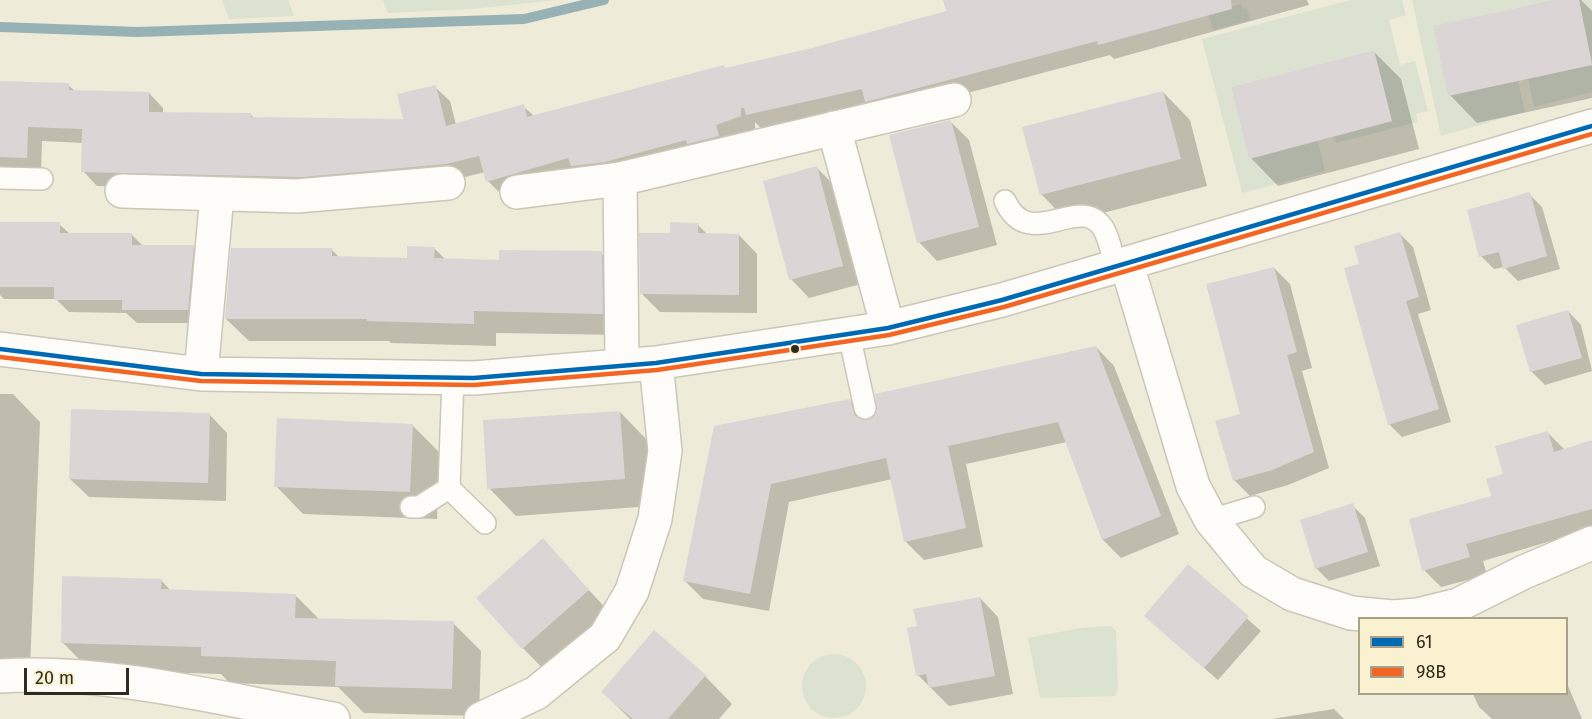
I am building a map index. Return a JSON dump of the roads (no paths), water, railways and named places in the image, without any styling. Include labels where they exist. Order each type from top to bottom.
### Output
[{"type":"street","points":[[517,192],[620,179],[954,100]]},
{"type":"street","points":[[0,349],[201,374],[453,378],[656,363],[888,328],[1121,266],[1592,126]]},
{"type":"street","points":[[834,129],[888,328]]},
{"type":"street","points":[[620,179],[622,366]]},
{"type":"street","points":[[122,191],[297,196],[447,183]]},
{"type":"street","points":[[201,374],[217,195]]},
{"type":"street","points":[[1121,266],[1193,486],[1212,520],[1253,571],[1292,594],[1351,613],[1392,617],[1418,615],[1458,604],[1592,543]]},
{"type":"street","points":[[481,719],[536,693],[605,637],[632,591],[655,519],[665,451],[656,363]]},
{"type":"street","points":[[0,676],[27,674],[130,682],[333,719]]},
{"type":"lane","points":[[0,178],[42,179]]},
{"type":"lane","points":[[1005,201],[1015,217],[1031,224],[1081,216],[1096,221],[1106,235],[1121,266]]},
{"type":"lane","points":[[849,334],[865,408]]},
{"type":"lane","points":[[453,378],[448,488],[485,523]]},
{"type":"lane","points":[[411,507],[419,507],[448,488]]},
{"type":"lane","points":[[1212,520],[1254,507]]},
{"type":"waterway","points":[[0,27],[138,32],[524,19],[604,0]]}]
